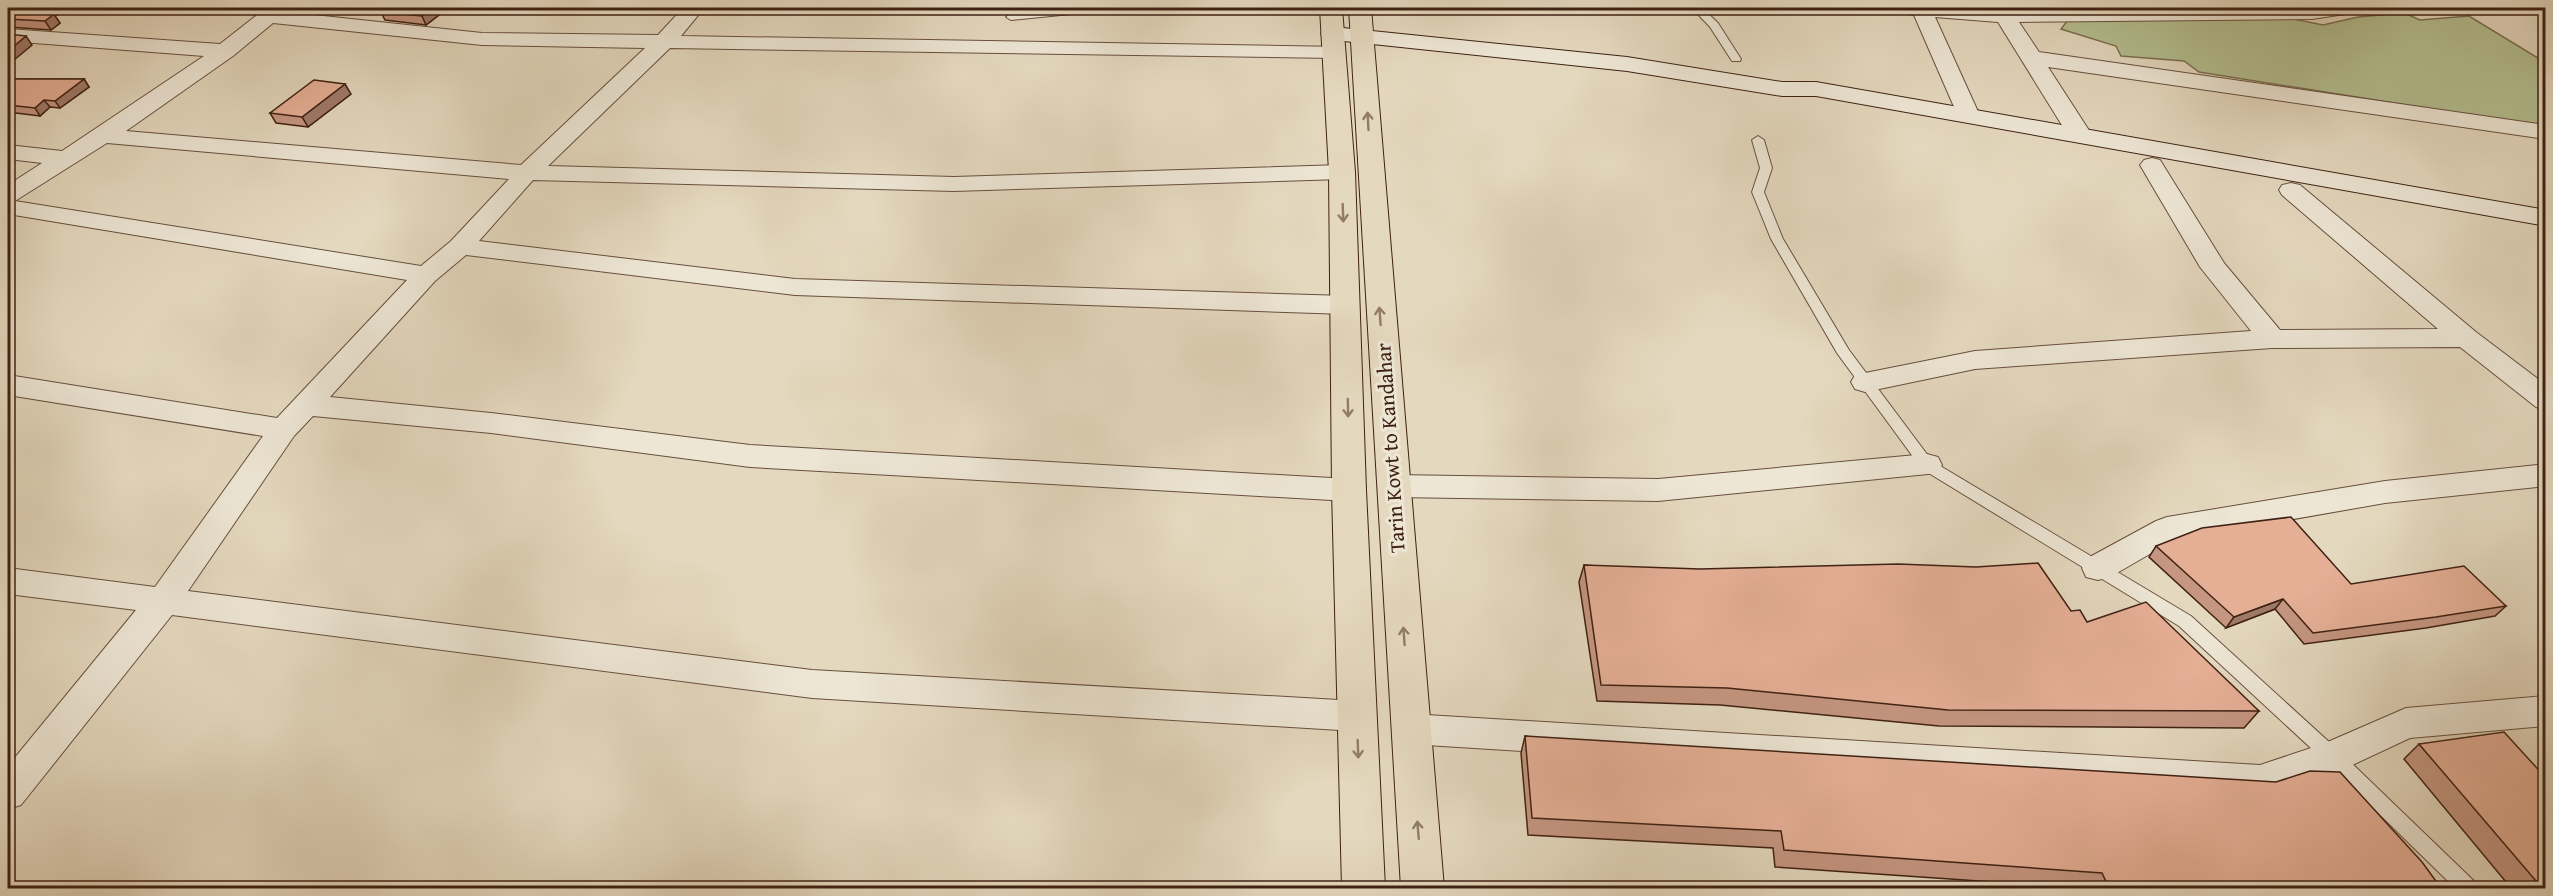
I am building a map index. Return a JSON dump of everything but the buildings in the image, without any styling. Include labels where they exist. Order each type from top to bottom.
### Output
[{"type":"main road","points":[[1344,27],[1627,64],[1782,89],[1816,89],[2546,218]]},
{"type":"main road","name":"Tarin Kowt to Kandahar","points":[[1344,27],[1342,172],[1349,490],[1364,888]]},
{"type":"main road","name":"Tarin Kowt to Kandahar","points":[[1344,27],[1377,273],[1410,729],[1424,888]]},
{"type":"main road","points":[[1782,89],[1811,103],[2546,236]]},
{"type":"main road","points":[[1345,289],[1377,273]]},
{"type":"street","points":[[8,793],[162,603],[284,429],[426,275],[460,247],[527,174],[664,42],[694,8]]},
{"type":"street","points":[[1968,116],[1914,9],[2000,12],[2159,10],[2312,13],[2350,8]]},
{"type":"street","points":[[8,195],[103,136],[225,51],[273,12],[482,39],[664,42],[1344,27]]},
{"type":"street","points":[[2000,12],[2080,135]]},
{"type":"street","points":[[8,34],[225,51]]},
{"type":"street","points":[[2032,58],[2546,132]]},
{"type":"street","points":[[103,136],[527,174],[954,184],[1342,172]]},
{"type":"street","points":[[8,152],[66,159]]},
{"type":"street","points":[[2152,165],[2213,267],[2272,339]]},
{"type":"street","points":[[2290,190],[2466,338],[2546,400]]},
{"type":"street","points":[[8,207],[426,275]]},
{"type":"street","points":[[460,247],[795,287],[1345,289]]},
{"type":"street","points":[[1865,382],[1976,360],[2272,339],[2466,338]]},
{"type":"street","points":[[8,385],[284,429]]},
{"type":"street","points":[[306,405],[491,423],[750,456],[1349,490]]},
{"type":"street","points":[[1394,486],[1658,490],[1927,465]]},
{"type":"street","points":[[2098,568],[2167,530],[2385,492],[2546,475]]},
{"type":"street","points":[[8,581],[162,603],[812,684],[1356,716]]},
{"type":"street","points":[[1410,729],[2260,781],[2333,758],[2406,723],[2546,711]]},
{"type":"lane","points":[[1011,17],[1101,8]]},
{"type":"lane","points":[[1697,8],[1714,26],[1737,59]]},
{"type":"lane","points":[[1758,140],[1766,168],[1758,192],[1777,240],[1844,353],[1927,465],[2185,621],[2333,758],[2468,888]]},
{"type":"green space","points":[[2404,13],[2420,20],[2469,16],[2538,58],[2545,74],[2545,127],[2199,72],[2184,61],[2121,56],[2116,46],[2061,29],[2068,20],[2283,17],[2323,25],[2358,17]]}]
